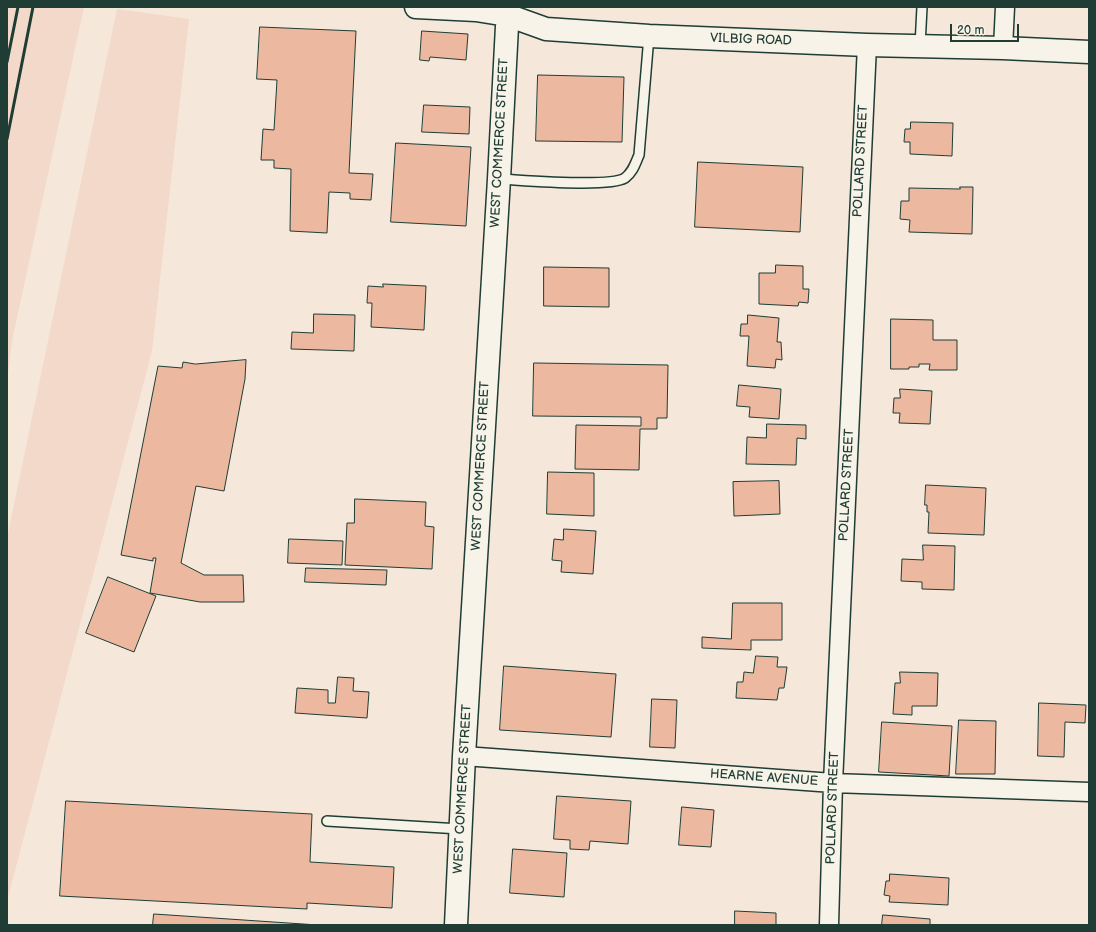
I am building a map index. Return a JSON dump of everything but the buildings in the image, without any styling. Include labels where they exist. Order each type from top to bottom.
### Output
[{"type":"street","name":"VILBIG ROAD","points":[[416,7],[507,11],[546,29],[649,36],[1089,52]]},
{"type":"street","points":[[1004,7],[1004,48]]},
{"type":"street","name":"WEST COMMERCE STREET","points":[[456,925],[464,756],[499,179],[507,11]]},
{"type":"street","name":"POLLARD STREET","points":[[830,925],[833,783],[866,44]]},
{"type":"street","name":"HEARNE AVENUE","points":[[464,756],[833,783],[1089,792]]},
{"type":"lane","points":[[920,46],[922,7]]},
{"type":"lane","points":[[499,179],[601,183],[623,179],[632,172],[639,155],[649,36]]},
{"type":"lane","points":[[327,821],[460,829]]},
{"type":"shaded area","points":[[7,7],[84,7],[12,341],[7,382]]},
{"type":"shaded area","points":[[117,9],[189,19],[152,351],[7,901],[7,538]]},
{"type":"railway","points":[[7,62],[18,7]]},
{"type":"railway","points":[[7,139],[33,7]]}]
